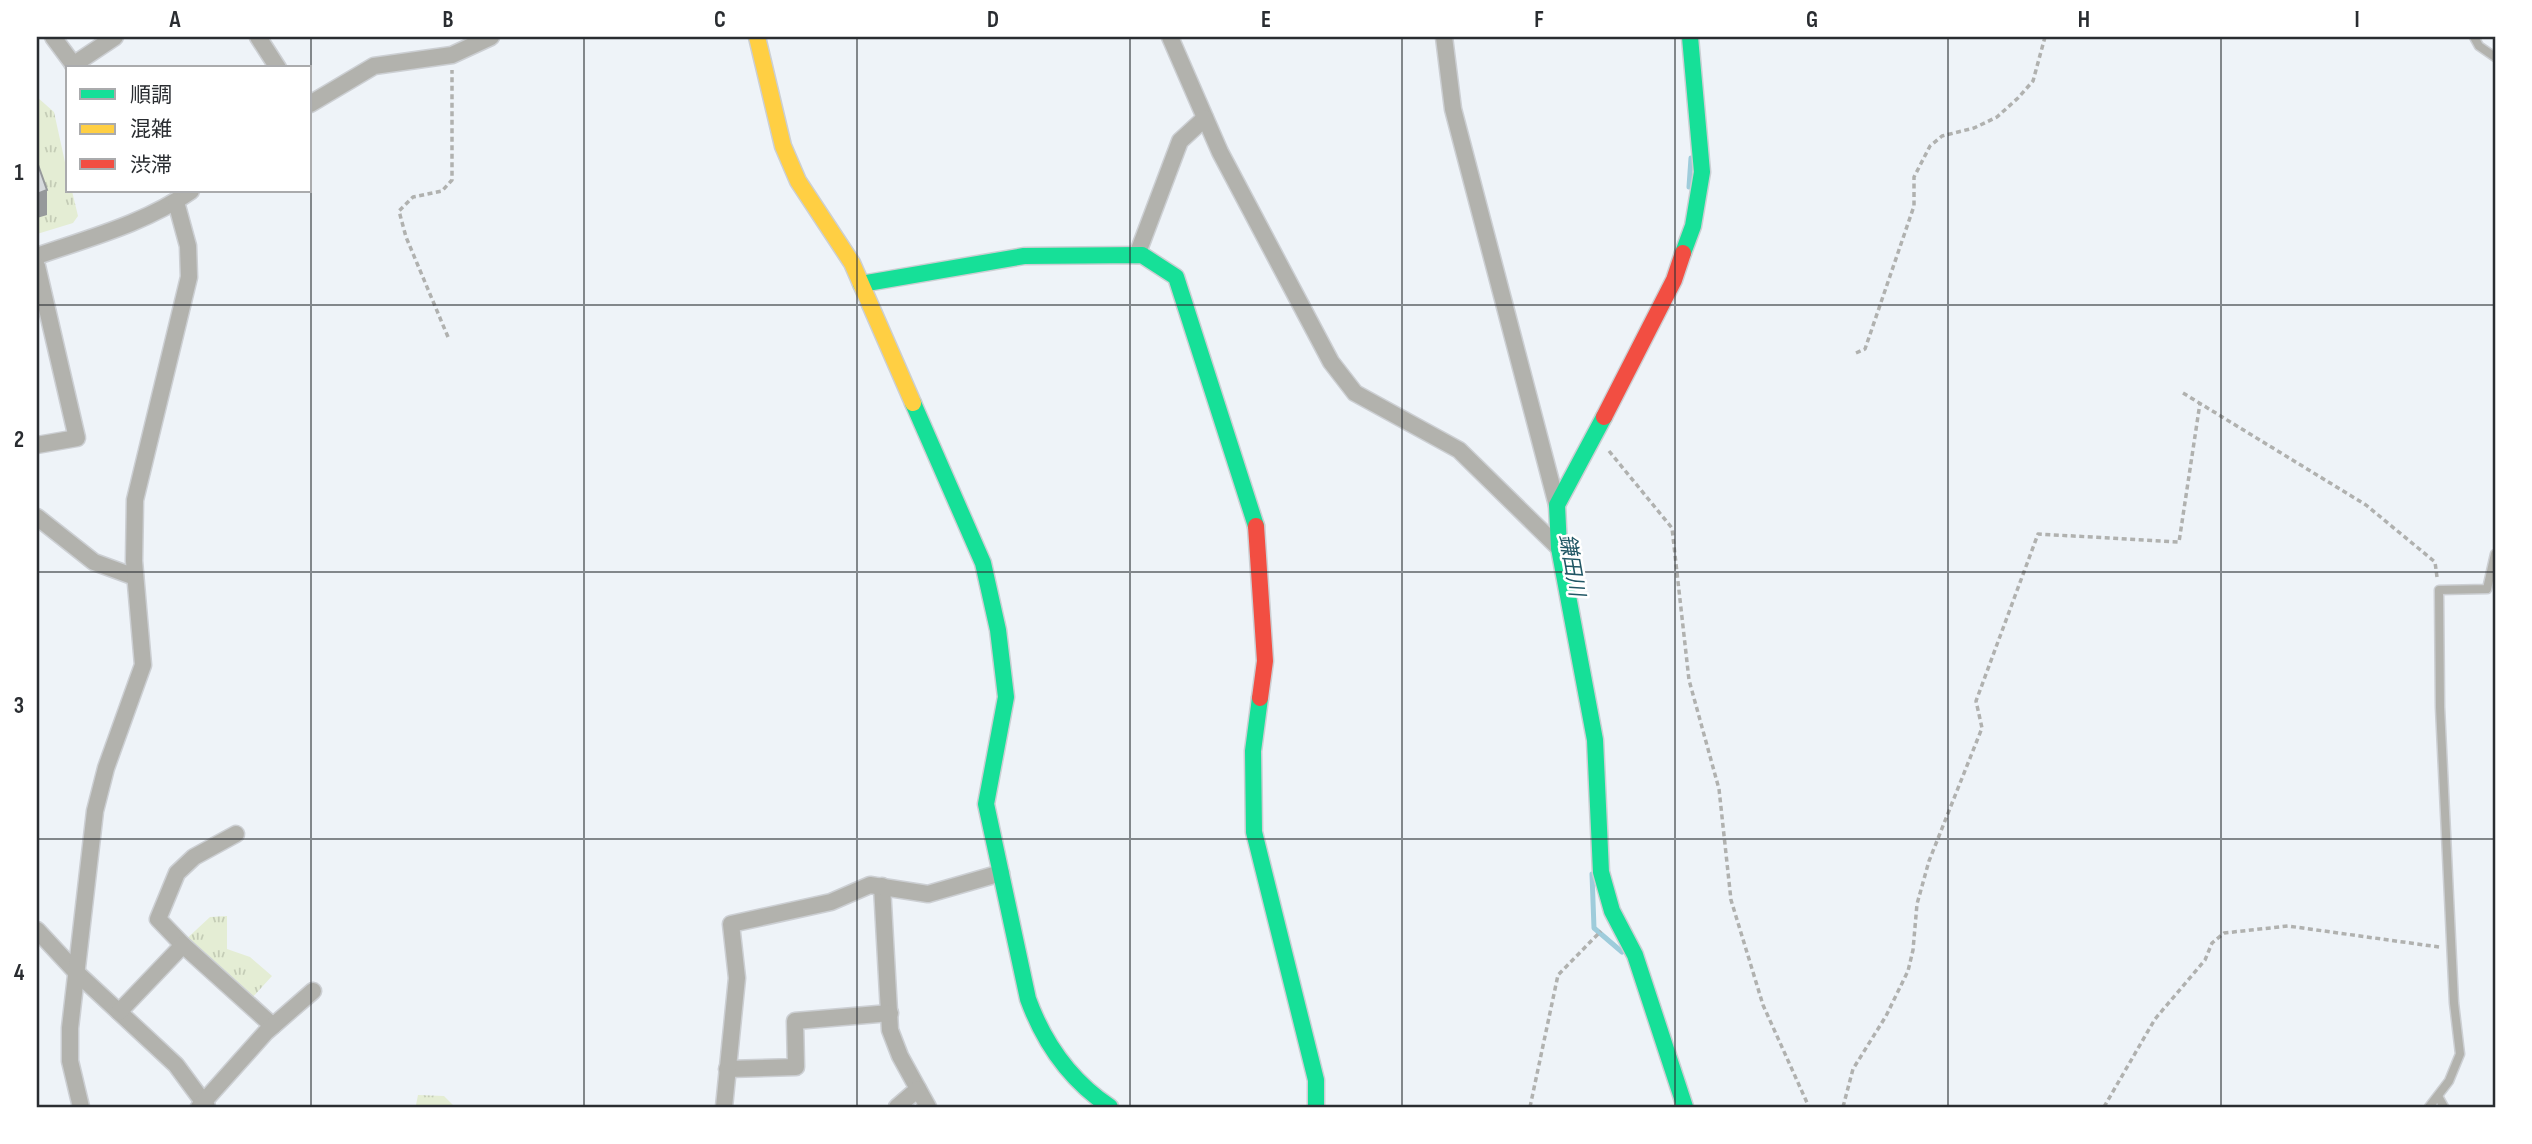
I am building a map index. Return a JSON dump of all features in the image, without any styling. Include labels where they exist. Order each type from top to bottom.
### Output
[{"type":"street","points":[[54,37],[73,66]]},
{"type":"street","points":[[75,66],[115,37]]},
{"type":"street","points":[[258,37],[277,66]]},
{"type":"street","points":[[312,103],[374,66],[452,55],[491,37]]},
{"type":"street","points":[[757,37],[783,146],[798,181],[852,263],[983,563],[995,614],[1006,696],[986,776],[986,804],[1034,1017],[1080,1087],[1110,1107]]},
{"type":"street","points":[[1170,37],[1220,152],[1331,362],[1354,393],[1459,450],[1559,548]]},
{"type":"street","points":[[1444,37],[1453,108],[1557,505],[1559,548],[1595,740],[1601,872],[1615,916],[1635,955],[1685,1107]]},
{"type":"street","points":[[1557,505],[1674,280],[1699,199],[1702,172],[1689,37]]},
{"type":"street","points":[[1137,254],[1180,141],[1205,118]]},
{"type":"street","points":[[37,256],[117,228],[180,195],[188,246],[189,276],[135,500],[135,577],[143,665],[95,811],[69,1028],[70,1061],[81,1107]]},
{"type":"street","points":[[861,284],[1024,256],[1137,254],[1176,277],[1256,526],[1265,661],[1253,751],[1254,832],[1316,1080],[1316,1107]]},
{"type":"street","points":[[37,266],[77,438],[37,445]]},
{"type":"street","points":[[37,517],[94,562],[135,577]]},
{"type":"street","points":[[236,834],[194,857],[177,873],[158,919],[273,1026]]},
{"type":"street","points":[[724,1107],[737,978],[731,924],[831,902],[870,885],[928,894],[1001,873]]},
{"type":"street","points":[[882,886],[890,1030],[900,1056],[928,1107]]},
{"type":"street","points":[[38,932],[76,972],[176,1065],[203,1106],[273,1026],[313,991]]},
{"type":"street","points":[[120,1012],[183,945]]},
{"type":"street","points":[[727,1069],[796,1068],[794,1021],[890,1013]]},
{"type":"street","points":[[897,1107],[918,1089]]},
{"type":"lane","points":[[2474,37],[2479,46],[2495,57]]},
{"type":"lane","points":[[2429,1107],[2439,1098],[2460,1054],[2440,707],[2439,590],[2487,589],[2495,554]]},
{"type":"lane","points":[[2439,1098],[2445,1107]]},
{"type":"path","points":[[1856,353],[1865,349],[1914,206],[1914,177],[1930,146],[1942,136],[1974,128],[1997,117],[2018,98],[2033,82],[2045,37]]},
{"type":"path","points":[[448,337],[406,237],[399,211],[413,197],[442,191],[452,180],[452,55]]},
{"type":"path","points":[[2183,393],[2366,505],[2435,562],[2439,590]]},
{"type":"path","points":[[1843,1107],[1853,1069],[1886,1016],[1908,971],[1913,950],[1917,904],[1929,861],[1982,728],[1976,702],[2038,534],[2179,542],[2200,403]]},
{"type":"path","points":[[1597,431],[1616,464],[1672,528],[1689,680],[1719,789],[1731,900],[1763,1005],[1809,1107]]},
{"type":"path","points":[[1530,1107],[1558,975],[1615,916]]},
{"type":"path","points":[[2104,1107],[2155,1019],[2205,960],[2212,943],[2224,933],[2288,926],[2452,949]]},
{"type":"green space","points":[[37,97],[54,112],[66,167],[66,192],[72,192],[78,216],[73,223],[37,234]]},
{"type":"green space","points":[[227,916],[227,949],[250,957],[272,976],[251,999],[182,943],[210,917]]},
{"type":"green space","points":[[418,1095],[444,1096],[455,1107],[410,1107],[416,1105]]},
{"type":"building","points":[[37,162],[47,190],[37,194]]},
{"type":"waterway","name":"鎌田川","points":[[1689,187],[1691,158]]},
{"type":"waterway","name":"鎌田川","points":[[1592,874],[1594,928],[1622,952]]},
{"type":"traffic: fast","points":[[1683,253],[1693,226],[1702,172],[1690,37]]},
{"type":"traffic: fast","points":[[861,284],[1024,256],[1142,255],[1176,277],[1256,526]]},
{"type":"traffic: fast","points":[[913,403],[983,563],[998,630],[1006,697],[986,804],[1028,999],[1042,1031],[1060,1060],[1083,1085],[1110,1107]]},
{"type":"traffic: fast","points":[[1604,417],[1557,505],[1559,548],[1595,740],[1601,872],[1612,911],[1635,955],[1685,1107]]},
{"type":"traffic: fast","points":[[1260,698],[1253,751],[1254,832],[1316,1080],[1316,1107]]},
{"type":"traffic: slow","points":[[757,37],[783,146],[798,181],[852,263],[913,403]]},
{"type":"traffic: jam","points":[[1604,417],[1674,280],[1683,253]]},
{"type":"traffic: jam","points":[[1256,526],[1265,661],[1260,698]]}]
